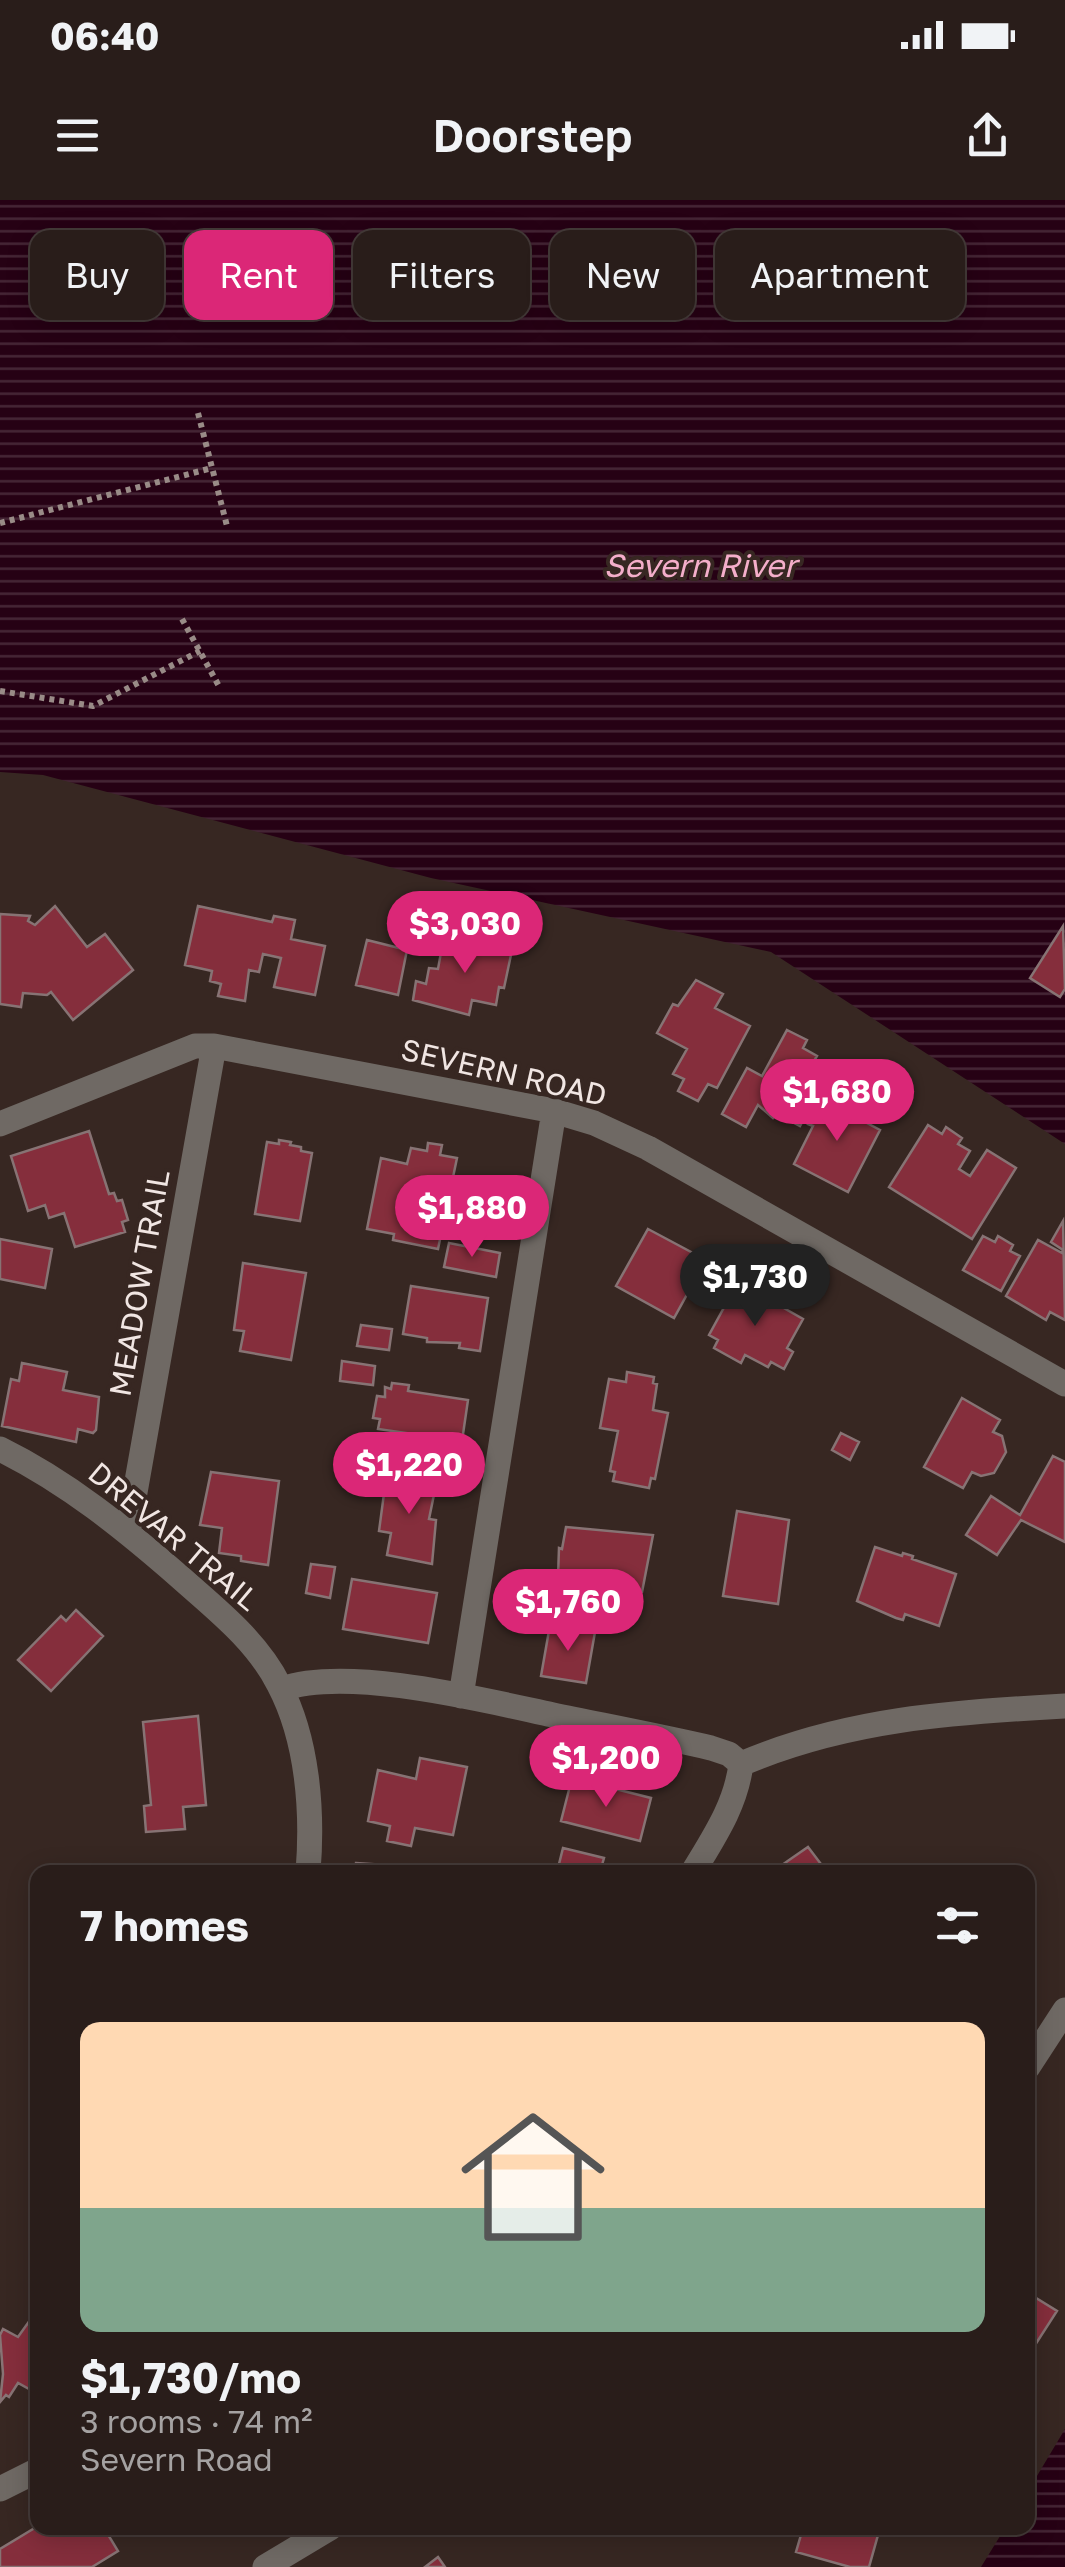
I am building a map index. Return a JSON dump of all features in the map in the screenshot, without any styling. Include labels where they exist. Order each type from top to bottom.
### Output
[{"type":"street","name":"SEVERN ROAD","points":[[0,1124],[195,1046],[214,1046],[554,1111],[605,1127],[648,1148],[1065,1384]]},
{"type":"street","name":"MEADOW TRAIL","points":[[128,1532],[214,1046]]},
{"type":"street","points":[[461,1696],[554,1111]]},
{"type":"street","name":"DREVAR TRAIL","points":[[0,1449],[56,1480],[128,1532],[222,1614],[267,1664],[282,1690],[305,1772],[310,1816],[308,1865]]},
{"type":"street","points":[[282,1690],[301,1682],[325,1681],[461,1696],[693,1744],[729,1754],[741,1764]]},
{"type":"street","points":[[741,1764],[779,1748],[892,1719],[1065,1706]]},
{"type":"street","points":[[697,1865],[730,1809],[741,1764]]},
{"type":"street","points":[[1035,2057],[1065,2010]]},
{"type":"street","points":[[0,2490],[30,2474]]},
{"type":"street","points":[[266,2567],[319,2535]]},
{"type":"path","points":[[198,413],[227,526]]},
{"type":"path","points":[[0,523],[212,468]]},
{"type":"path","points":[[182,618],[220,688]]},
{"type":"path","points":[[0,691],[93,706],[200,651]]},
{"type":"water","name":"Severn River","points":[[0,200],[1065,200],[1065,1144],[771,952],[431,878],[43,775],[0,772]]},
{"type":"water","points":[[1065,2429],[1065,2567],[981,2567],[1001,2535],[1035,2535],[1035,2479]]},
{"type":"building","points":[[55,906],[87,947],[105,934],[133,970],[73,1020],[51,992],[23,993],[21,1007],[0,1004],[0,914],[30,916],[28,921],[35,925]]},
{"type":"building","points":[[198,906],[272,922],[274,916],[295,920],[291,939],[325,946],[315,995],[274,987],[281,958],[263,954],[259,972],[249,970],[245,1001],[218,996],[221,984],[210,981],[212,971],[185,965]]},
{"type":"building","points":[[1063,926],[1065,989],[1060,997],[1030,978]]},
{"type":"building","points":[[444,936],[512,950],[496,1005],[472,1000],[469,1015],[413,1000],[416,981],[426,984],[429,968],[438,969]]},
{"type":"building","points":[[367,940],[407,950],[398,995],[356,985]]},
{"type":"building","points":[[696,980],[723,994],[715,1008],[750,1026],[717,1088],[708,1084],[698,1101],[678,1091],[684,1079],[673,1074],[687,1049],[657,1033],[673,1004],[678,1006]]},
{"type":"building","points":[[787,1030],[807,1040],[803,1048],[817,1056],[814,1061],[831,1069],[800,1126],[777,1114],[773,1118],[758,1105],[746,1127],[722,1114],[747,1068],[762,1076]]},
{"type":"building","points":[[830,1094],[854,1106],[850,1114],[880,1130],[848,1192],[794,1164],[813,1126],[808,1124],[814,1113],[819,1116]]},
{"type":"building","points":[[928,1125],[942,1134],[946,1127],[962,1138],[958,1144],[970,1151],[959,1169],[970,1176],[987,1150],[1016,1168],[972,1239],[889,1187]]},
{"type":"building","points":[[89,1131],[109,1194],[114,1193],[117,1201],[122,1200],[128,1220],[122,1222],[125,1232],[75,1247],[64,1213],[49,1218],[45,1205],[28,1211],[11,1156]]},
{"type":"building","points":[[279,1140],[312,1153],[300,1221],[255,1214],[267,1142],[279,1144]]},
{"type":"building","points":[[428,1143],[442,1145],[440,1155],[457,1158],[438,1249],[393,1240],[394,1234],[367,1229],[381,1158],[407,1164],[411,1148],[427,1151]]},
{"type":"building","points":[[1063,1221],[1065,1320],[1050,1312],[1046,1320],[1006,1296],[1038,1240],[1062,1253],[1051,1242]]},
{"type":"building","points":[[648,1229],[706,1260],[674,1318],[616,1286]]},
{"type":"building","points":[[983,1236],[995,1242],[998,1236],[1013,1245],[1010,1251],[1020,1256],[1001,1291],[963,1270]]},
{"type":"building","points":[[0,1239],[52,1249],[45,1288],[0,1279]]},
{"type":"building","points":[[449,1243],[500,1253],[496,1277],[444,1267]]},
{"type":"building","points":[[243,1263],[306,1273],[291,1360],[240,1351],[244,1331],[234,1330]]},
{"type":"building","points":[[738,1282],[803,1319],[787,1348],[793,1352],[784,1369],[771,1362],[768,1367],[745,1355],[741,1363],[714,1348],[718,1340],[709,1335]]},
{"type":"building","points":[[411,1286],[488,1298],[480,1351],[459,1348],[460,1343],[427,1342],[427,1338],[403,1334]]},
{"type":"building","points":[[361,1325],[392,1329],[389,1350],[357,1346]]},
{"type":"building","points":[[342,1361],[375,1366],[373,1385],[340,1381]]},
{"type":"building","points":[[22,1363],[67,1372],[63,1390],[99,1397],[96,1430],[93,1433],[78,1429],[76,1442],[2,1426],[11,1379],[19,1381]]},
{"type":"building","points":[[627,1372],[654,1377],[653,1383],[657,1384],[653,1410],[668,1413],[655,1479],[651,1478],[649,1488],[613,1481],[615,1472],[610,1471],[618,1431],[600,1428],[609,1379],[626,1382]]},
{"type":"building","points":[[392,1383],[409,1385],[408,1391],[468,1400],[462,1441],[378,1429],[380,1419],[373,1418],[377,1396],[385,1397],[385,1387],[391,1389]]},
{"type":"building","points":[[962,1398],[1000,1420],[993,1432],[1002,1436],[1006,1452],[994,1473],[981,1476],[972,1472],[963,1488],[924,1467]]},
{"type":"building","points":[[841,1433],[859,1442],[850,1460],[832,1450]]},
{"type":"building","points":[[1053,1456],[1065,1462],[1065,1542],[1021,1520],[997,1555],[966,1535],[991,1496],[1020,1515]]},
{"type":"building","points":[[387,1471],[437,1480],[429,1519],[436,1520],[432,1564],[387,1555],[391,1533],[379,1531]]},
{"type":"building","points":[[211,1472],[279,1481],[268,1565],[219,1553],[222,1528],[200,1525]]},
{"type":"building","points":[[737,1511],[789,1520],[778,1604],[723,1596]]},
{"type":"building","points":[[566,1527],[653,1535],[642,1592],[558,1577],[559,1548],[562,1549]]},
{"type":"building","points":[[875,1547],[913,1556],[912,1559],[956,1574],[939,1626],[905,1614],[903,1620],[896,1618],[857,1601]]},
{"type":"building","points":[[311,1564],[335,1567],[330,1598],[306,1593]]},
{"type":"building","points":[[352,1579],[437,1593],[428,1643],[343,1629]]},
{"type":"building","points":[[76,1610],[103,1636],[51,1691],[18,1660],[61,1616],[66,1621]]},
{"type":"building","points":[[550,1625],[595,1632],[586,1683],[541,1676]]},
{"type":"building","points":[[198,1716],[206,1805],[183,1807],[185,1829],[146,1832],[144,1806],[151,1805],[143,1722]]},
{"type":"building","points":[[420,1758],[467,1767],[453,1835],[415,1828],[411,1846],[387,1841],[390,1826],[368,1821],[378,1770],[416,1779]]},
{"type":"building","points":[[572,1778],[651,1798],[640,1841],[561,1821]]},
{"type":"building","points":[[808,1847],[822,1865],[782,1865]]},
{"type":"building","points":[[563,1848],[604,1858],[602,1865],[559,1865]]},
{"type":"building","points":[[1035,2297],[1057,2311],[1035,2345]]},
{"type":"building","points":[[30,2320],[30,2390],[18,2383],[9,2397],[6,2395],[0,2402],[0,2335],[3,2329],[18,2337]]},
{"type":"building","points":[[30,2531],[30,2535],[108,2535],[118,2551],[92,2567],[0,2567],[0,2549]]},
{"type":"building","points":[[801,2535],[878,2535],[869,2567],[850,2567],[796,2552]]},
{"type":"building","points":[[438,2557],[445,2567],[425,2567]]}]
